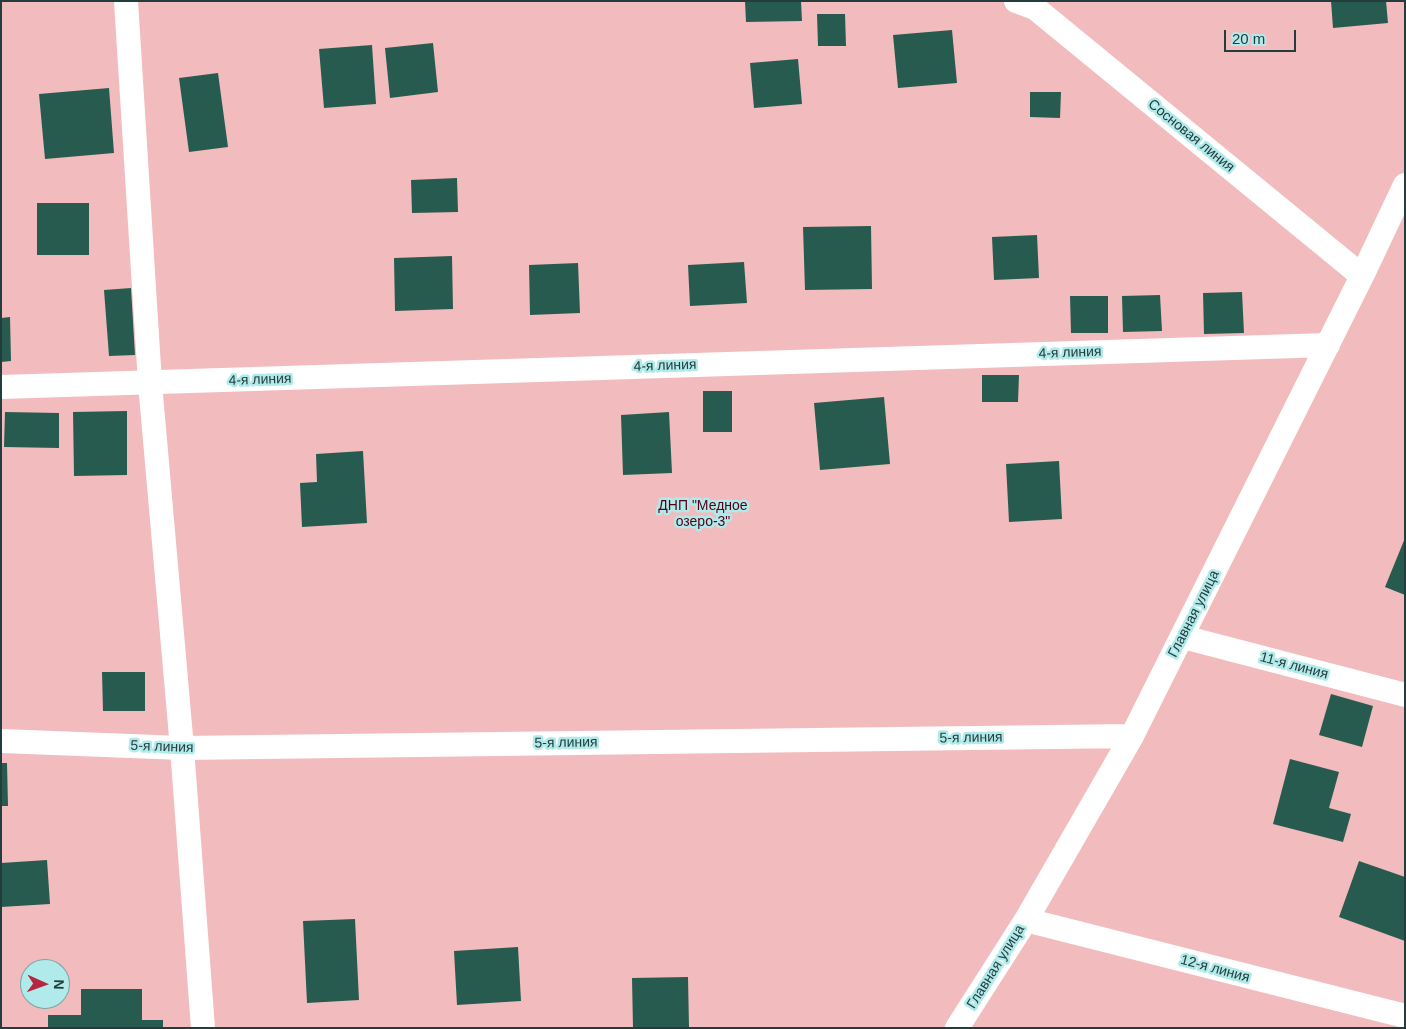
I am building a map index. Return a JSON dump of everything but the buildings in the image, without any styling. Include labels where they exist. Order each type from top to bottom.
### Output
[{"type":"street","points":[[126,1],[150,383],[182,748],[203,1028]]},
{"type":"street","name":"Сосновая линия","points":[[1016,1],[1035,8],[1362,276]]},
{"type":"street","name":"Главная улица","points":[[957,1028],[1026,920],[1132,736],[1183,637],[1405,186]]},
{"type":"street","name":"4-я линия","points":[[1,387],[1328,344]]},
{"type":"street","name":"11-я линия","points":[[1183,637],[1405,695]]},
{"type":"street","name":"5-я линия","points":[[1,741],[182,748],[1132,736]]},
{"type":"street","name":"12-я линия","points":[[1026,920],[1405,1016]]},
{"type":"green space","name":"ДНП \"Медное озеро-3\"","points":[[1,1],[1405,1],[1405,1028],[1,1028]]}]
